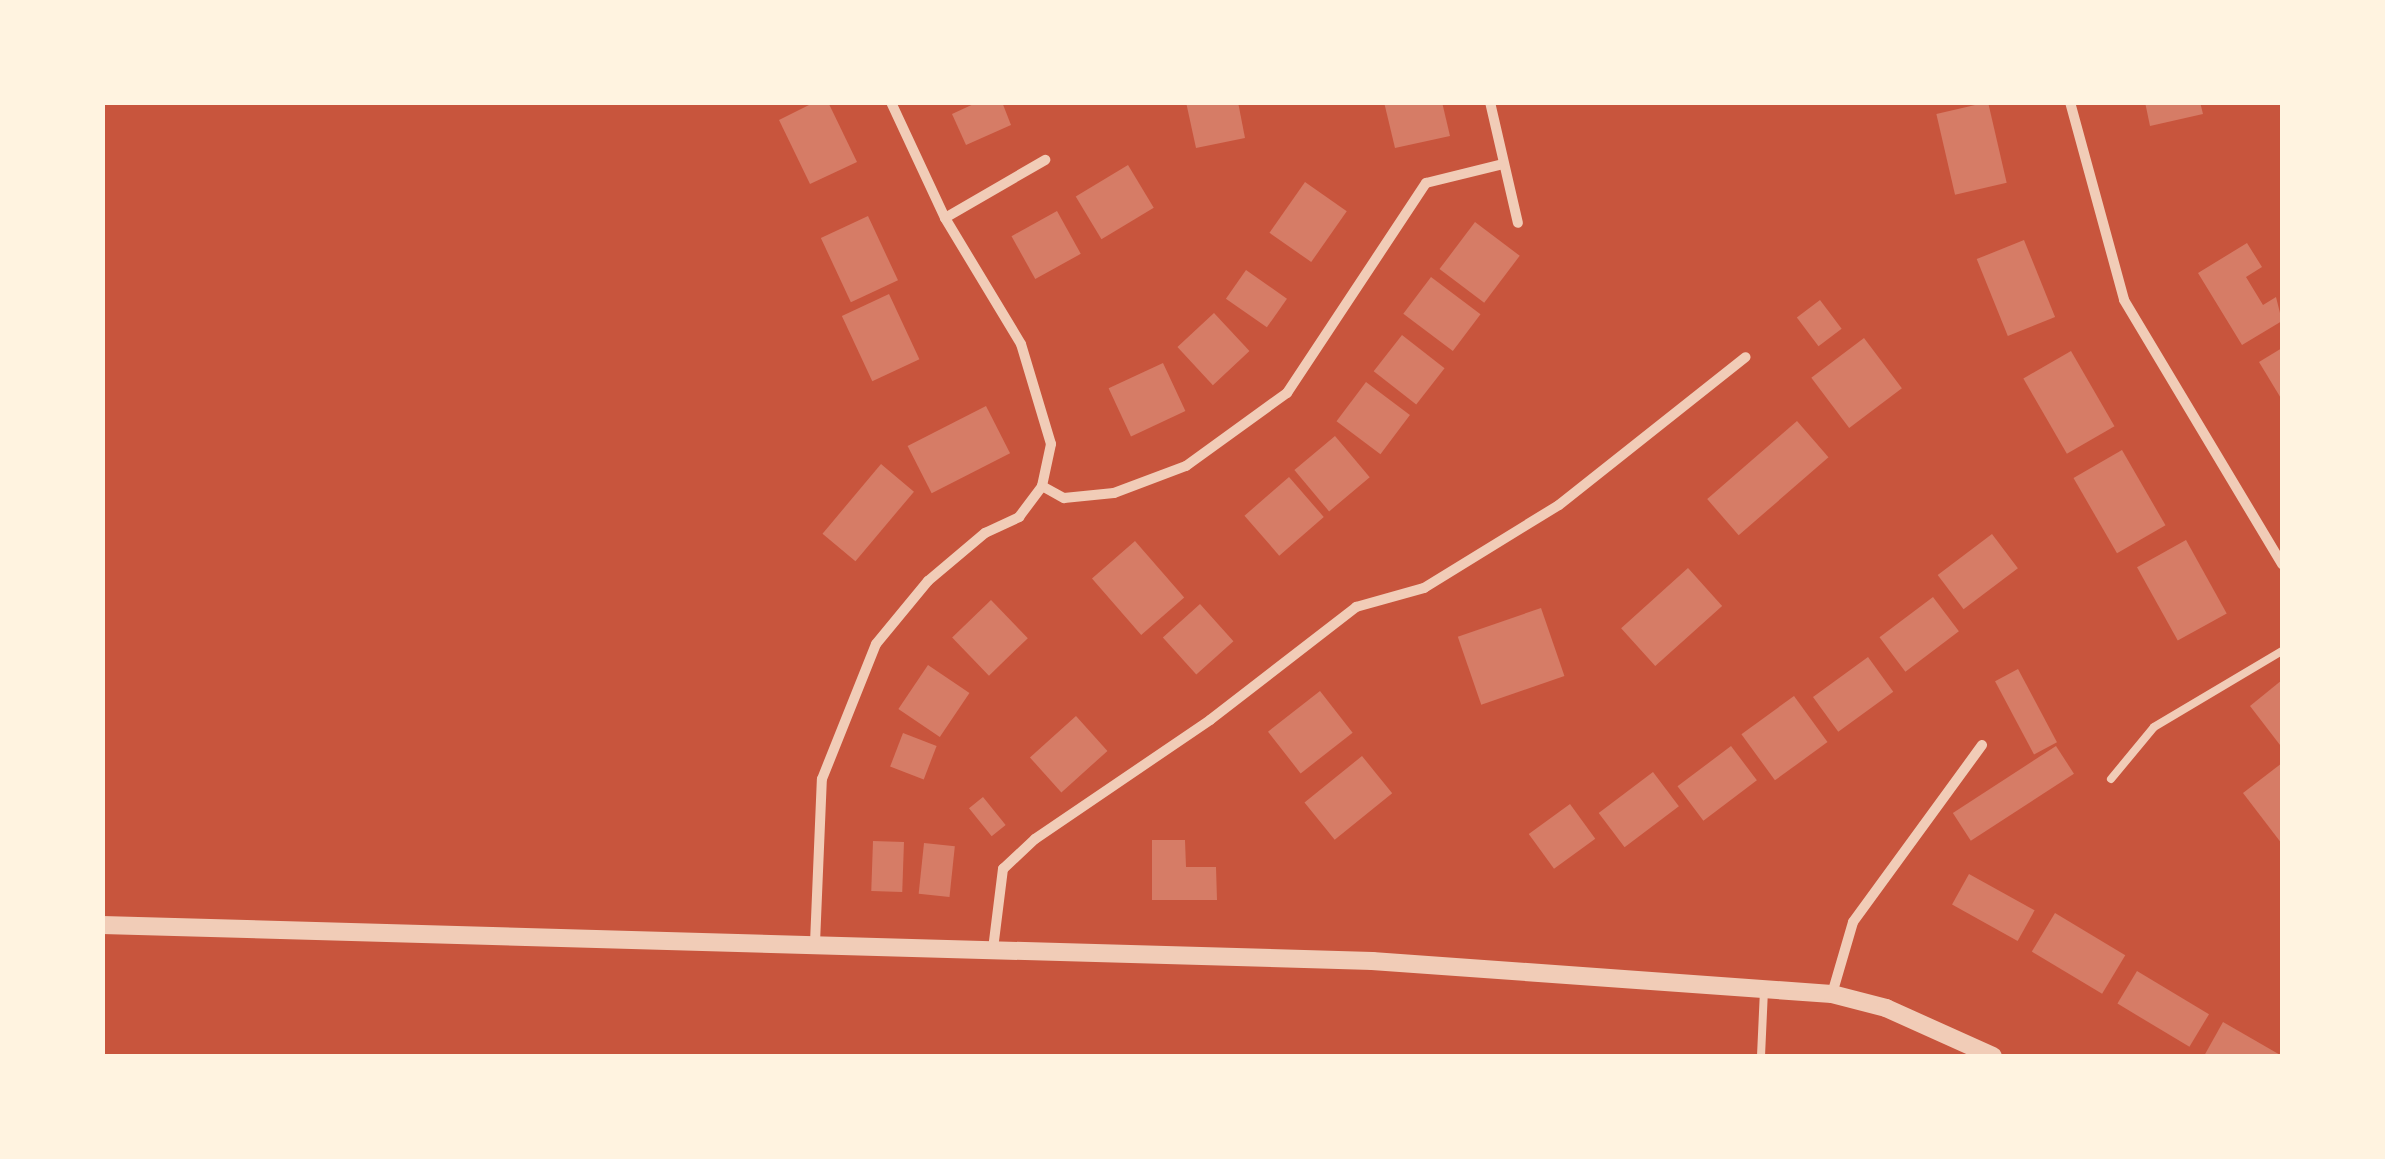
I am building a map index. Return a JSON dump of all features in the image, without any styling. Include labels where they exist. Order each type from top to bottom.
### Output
[{"type":"street","points":[[816,943],[822,778],[876,644],[928,581],[985,533],[1019,517],[1042,486],[1051,444],[1044,404],[1021,344],[945,218],[890,102]]},
{"type":"street","points":[[1490,102],[1518,223]]},
{"type":"street","points":[[2070,102],[2124,300],[2282,564]]},
{"type":"street","points":[[945,218],[1046,160]]},
{"type":"street","points":[[1042,486],[1064,498],[1114,492],[1186,466],[1287,393],[1426,182],[1503,164]]},
{"type":"street","points":[[994,949],[1003,868],[1035,839],[1210,720],[1356,607],[1424,588],[1559,505],[1746,357]]},
{"type":"street","points":[[1832,994],[1854,922],[1982,745]]},
{"type":"street","points":[[102,926],[816,943],[1372,962],[1764,988],[1832,994],[1886,1008],[1993,1056]]},
{"type":"lane","points":[[2111,779],[2154,728],[2282,652]]},
{"type":"lane","points":[[1761,1056],[1764,988]]},
{"type":"building","points":[[815,102],[828,102],[857,162],[810,184],[779,120]]},
{"type":"building","points":[[978,102],[1002,102],[1011,125],[966,145],[952,114]]},
{"type":"building","points":[[1186,102],[1238,102],[1245,138],[1196,148]]},
{"type":"building","points":[[1384,102],[1442,102],[1450,136],[1395,148]]},
{"type":"building","points":[[1988,102],[2007,183],[1955,195],[1936,114]]},
{"type":"building","points":[[2145,102],[2200,102],[2203,114],[2150,126]]},
{"type":"building","points":[[1128,165],[1154,208],[1101,239],[1076,196]]},
{"type":"building","points":[[1305,182],[1347,211],[1311,262],[1269,233]]},
{"type":"building","points":[[1057,211],[1081,254],[1035,279],[1012,236]]},
{"type":"building","points":[[868,216],[898,280],[851,302],[821,238]]},
{"type":"building","points":[[1475,222],[1520,256],[1484,303],[1439,269]]},
{"type":"building","points":[[2024,240],[2055,317],[2008,336],[1977,259]]},
{"type":"building","points":[[2247,243],[2262,267],[2246,277],[2263,305],[2276,297],[2282,321],[2242,345],[2198,273]]},
{"type":"building","points":[[1246,270],[1287,299],[1267,327],[1226,299]]},
{"type":"building","points":[[1431,277],[1481,314],[1453,351],[1403,314]]},
{"type":"building","points":[[889,294],[919,359],[872,381],[842,316]]},
{"type":"building","points":[[1820,300],[1842,329],[1819,346],[1797,317]]},
{"type":"building","points":[[1214,313],[1249,351],[1213,385],[1177,347]]},
{"type":"building","points":[[1402,335],[1445,368],[1416,404],[1374,371]]},
{"type":"building","points":[[1864,338],[1902,388],[1849,428],[1811,378]]},
{"type":"building","points":[[2282,348],[2282,400],[2259,362]]},
{"type":"building","points":[[2071,351],[2114,426],[2067,454],[2023,378]]},
{"type":"building","points":[[1163,363],[1185,411],[1131,436],[1109,388]]},
{"type":"building","points":[[1366,382],[1410,415],[1380,454],[1337,421]]},
{"type":"building","points":[[986,406],[1010,453],[932,493],[908,446]]},
{"type":"building","points":[[1797,421],[1828,457],[1739,535],[1707,499]]},
{"type":"building","points":[[1335,436],[1370,477],[1329,511],[1294,470]]},
{"type":"building","points":[[2122,450],[2166,525],[2117,553],[2074,478]]},
{"type":"building","points":[[881,464],[914,492],[855,561],[823,534]]},
{"type":"building","points":[[1289,477],[1324,517],[1279,556],[1244,516]]},
{"type":"building","points":[[1992,534],[2018,568],[1964,609],[1938,575]]},
{"type":"building","points":[[2186,540],[2227,613],[2178,641],[2137,567]]},
{"type":"building","points":[[1135,541],[1184,598],[1141,635],[1092,578]]},
{"type":"building","points":[[1688,568],[1722,606],[1655,666],[1621,628]]},
{"type":"building","points":[[1933,597],[1959,631],[1905,672],[1879,637]]},
{"type":"building","points":[[991,600],[1028,638],[989,676],[952,638]]},
{"type":"building","points":[[1200,604],[1233,641],[1196,675],[1163,637]]},
{"type":"building","points":[[1541,608],[1564,676],[1481,705],[1458,637]]},
{"type":"building","points":[[1868,657],[1893,692],[1838,732],[1813,697]]},
{"type":"building","points":[[928,665],[969,693],[940,737],[898,709]]},
{"type":"building","points":[[2018,669],[2057,742],[2034,754],[1995,681]]},
{"type":"building","points":[[2282,680],[2282,743],[2280,745],[2250,706]]},
{"type":"building","points":[[1320,691],[1353,733],[1301,773],[1268,732]]},
{"type":"building","points":[[1794,696],[1828,742],[1775,780],[1741,734]]},
{"type":"building","points":[[1076,716],[1107,751],[1061,792],[1030,757]]},
{"type":"building","points":[[903,733],[937,746],[924,780],[890,767]]},
{"type":"building","points":[[1731,746],[1757,780],[1703,821],[1677,786]]},
{"type":"building","points":[[2056,746],[2074,774],[1971,841],[1953,813]]},
{"type":"building","points":[[1362,756],[1392,793],[1335,840],[1304,803]]},
{"type":"building","points":[[2282,763],[2282,844],[2243,793]]},
{"type":"building","points":[[1653,772],[1679,806],[1625,847],[1599,813]]},
{"type":"building","points":[[983,797],[1006,825],[992,836],[969,808]]},
{"type":"building","points":[[1570,804],[1595,839],[1554,869],[1529,834]]},
{"type":"building","points":[[1152,840],[1185,840],[1186,867],[1216,867],[1217,900],[1152,900]]},
{"type":"building","points":[[873,841],[904,842],[902,892],[871,891]]},
{"type":"building","points":[[924,843],[955,846],[949,897],[919,894]]},
{"type":"building","points":[[1969,874],[2035,910],[2018,941],[1952,905]]},
{"type":"building","points":[[2055,913],[2125,955],[2102,994],[2032,952]]},
{"type":"building","points":[[2137,971],[2209,1014],[2189,1047],[2117,1004]]},
{"type":"building","points":[[2223,1022],[2282,1056],[2204,1056]]}]
